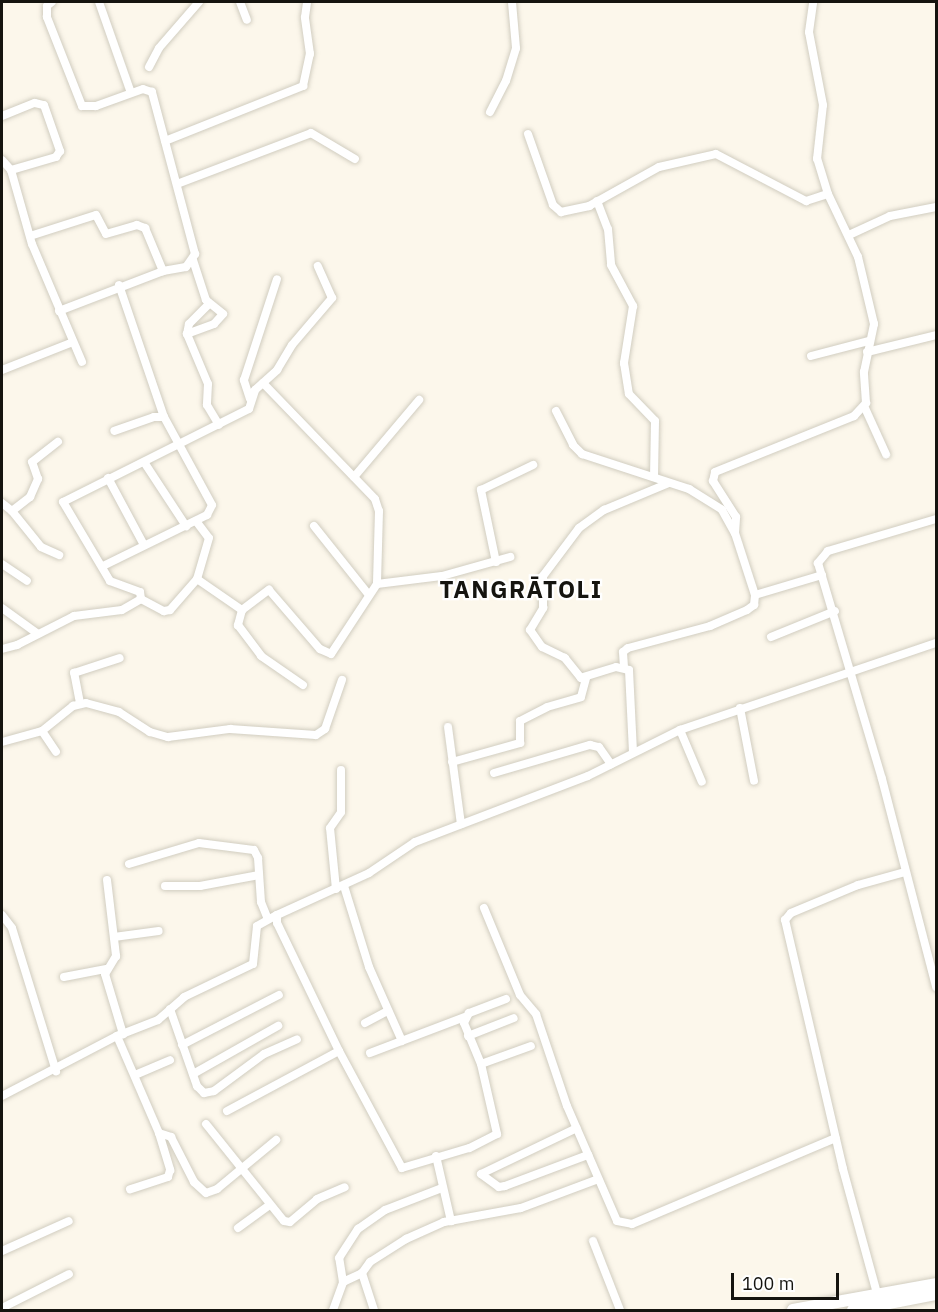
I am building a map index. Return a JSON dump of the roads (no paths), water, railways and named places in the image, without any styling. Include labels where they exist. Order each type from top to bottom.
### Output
[{"type":"main road","points":[[853,1311],[878,1299],[936,1284]]},
{"type":"main road","points":[[793,1311],[878,1299],[936,1294]]},
{"type":"street","points":[[52,2],[47,6],[46,16],[82,106],[96,106],[148,88],[152,92],[195,254],[186,267],[163,271],[118,285],[59,311]]},
{"type":"street","points":[[99,2],[131,93]]},
{"type":"street","points":[[149,67],[159,48],[199,2]]},
{"type":"street","points":[[240,2],[247,20]]},
{"type":"street","points":[[165,141],[303,86],[310,54],[305,17],[307,2]]},
{"type":"street","points":[[490,112],[506,81],[516,48],[512,2]]},
{"type":"street","points":[[813,2],[809,32],[823,105],[817,159],[828,194],[849,235],[874,324],[868,340],[865,408],[886,454]]},
{"type":"street","points":[[2,116],[35,103],[44,105],[60,151],[56,157],[11,170]]},
{"type":"street","points":[[177,184],[311,133],[355,159]]},
{"type":"street","points":[[528,134],[556,209],[569,212],[597,201],[659,167],[716,154],[806,201],[828,194]]},
{"type":"street","points":[[2,160],[11,170],[30,236],[59,311],[82,362]]},
{"type":"street","points":[[597,201],[608,229],[611,265],[633,306],[624,363],[629,394],[655,420],[654,477]]},
{"type":"street","points":[[849,235],[890,216],[936,207]]},
{"type":"street","points":[[30,236],[91,214],[98,217],[106,234],[141,225],[163,271]]},
{"type":"street","points":[[187,334],[222,319],[221,310],[209,304],[193,260]]},
{"type":"street","points":[[250,399],[332,298],[318,266]]},
{"type":"street","points":[[141,599],[140,592],[110,580],[63,502],[249,409],[250,399],[244,380],[277,279]]},
{"type":"street","points":[[103,566],[207,515],[211,500],[178,446],[164,417],[118,285]]},
{"type":"street","points":[[209,304],[189,324],[187,334],[208,384],[204,396],[219,425]]},
{"type":"street","points":[[867,352],[936,335]]},
{"type":"street","points":[[810,356],[868,340]]},
{"type":"street","points":[[2,370],[73,342]]},
{"type":"street","points":[[263,383],[378,504],[377,584]]},
{"type":"street","points":[[354,477],[420,400]]},
{"type":"street","points":[[735,533],[736,518],[713,481],[715,472],[854,416],[865,408]]},
{"type":"street","points":[[556,411],[577,451],[689,489],[722,510],[735,533],[755,595],[754,605],[719,622],[624,650],[624,667],[631,681],[633,752]]},
{"type":"street","points":[[114,431],[154,417],[164,417]]},
{"type":"street","points":[[12,511],[33,492],[38,479],[32,466],[35,459],[58,442]]},
{"type":"street","points":[[144,462],[186,526]]},
{"type":"street","points":[[496,562],[481,490],[533,465]]},
{"type":"street","points":[[108,478],[144,545]]},
{"type":"street","points":[[624,667],[586,678],[577,675],[565,658],[545,650],[532,633],[531,626],[543,608],[543,576],[554,557],[590,519],[669,483]]},
{"type":"street","points":[[2,503],[12,511],[41,547],[59,555]]},
{"type":"street","points":[[936,519],[828,550],[818,563],[835,611],[848,673],[882,779],[936,987]]},
{"type":"street","points":[[141,599],[164,611],[170,610],[197,579],[209,538],[196,521]]},
{"type":"street","points":[[314,526],[368,594]]},
{"type":"street","points":[[303,685],[261,656],[238,625],[242,610],[264,592],[273,592],[320,649],[331,654],[339,647],[368,594],[377,584],[442,576],[510,558]]},
{"type":"street","points":[[2,564],[27,582]]},
{"type":"street","points":[[755,595],[822,574]]},
{"type":"street","points":[[197,579],[242,610]]},
{"type":"street","points":[[2,649],[38,634],[74,615],[122,610],[141,599]]},
{"type":"street","points":[[2,608],[38,634]]},
{"type":"street","points":[[771,637],[835,611]]},
{"type":"street","points":[[2,1096],[56,1071],[120,1035],[158,1020],[184,997],[253,964],[257,926],[295,904],[340,888],[410,845],[611,764],[680,730],[936,643]]},
{"type":"street","points":[[80,703],[74,672],[120,658]]},
{"type":"street","points":[[452,762],[520,743],[520,721],[547,707],[581,697],[586,678]]},
{"type":"street","points":[[2,742],[42,731],[80,703],[119,712],[150,732],[168,737],[230,729],[316,735],[326,729],[342,680]]},
{"type":"street","points":[[740,708],[754,781]]},
{"type":"street","points":[[448,727],[461,824]]},
{"type":"street","points":[[680,730],[702,782]]},
{"type":"street","points":[[42,731],[56,752]]},
{"type":"street","points":[[494,773],[590,745],[599,747],[611,764]]},
{"type":"street","points":[[341,770],[342,812],[330,828],[340,888],[402,1041]]},
{"type":"street","points":[[129,864],[213,843],[254,850],[261,902],[268,919]]},
{"type":"street","points":[[878,1299],[836,1138],[785,920],[791,913],[858,885],[905,872]]},
{"type":"street","points":[[165,886],[200,886],[259,874]]},
{"type":"street","points":[[64,977],[106,969],[115,960],[107,880]]},
{"type":"street","points":[[484,908],[520,995],[536,1014],[577,1128],[617,1221],[632,1224],[836,1138]]},
{"type":"street","points":[[2,915],[12,928],[56,1071]]},
{"type":"street","points":[[277,915],[277,923],[339,1051],[399,1166],[408,1167],[436,1156],[470,1148],[497,1134],[481,1064],[468,1036],[465,1017]]},
{"type":"street","points":[[114,937],[159,931]]},
{"type":"street","points":[[106,969],[120,1035],[159,1132],[170,1174],[130,1190]]},
{"type":"street","points":[[182,1045],[279,996]]},
{"type":"street","points":[[370,1053],[506,999]]},
{"type":"street","points":[[170,1008],[200,1090],[209,1093],[264,1054],[297,1039]]},
{"type":"street","points":[[365,1023],[388,1011]]},
{"type":"street","points":[[468,1036],[514,1018]]},
{"type":"street","points":[[193,1074],[278,1026]]},
{"type":"street","points":[[481,1064],[531,1046]]},
{"type":"street","points":[[227,1111],[339,1051]]},
{"type":"street","points":[[135,1075],[170,1060]]},
{"type":"street","points":[[206,1124],[286,1223],[317,1199],[345,1187]]},
{"type":"street","points":[[577,1128],[482,1174],[499,1187],[505,1186],[588,1155]]},
{"type":"street","points":[[159,1132],[171,1137],[203,1192],[212,1192],[276,1140]]},
{"type":"street","points":[[436,1156],[451,1221]]},
{"type":"street","points":[[343,1282],[362,1272],[370,1262],[406,1239],[451,1221],[514,1210],[598,1179]]},
{"type":"street","points":[[333,1311],[343,1282],[339,1258],[358,1229],[385,1210],[442,1188]]},
{"type":"street","points":[[238,1228],[270,1205]]},
{"type":"street","points":[[2,1251],[69,1221]]},
{"type":"street","points":[[593,1241],[620,1311]]},
{"type":"street","points":[[362,1272],[374,1311]]},
{"type":"street","points":[[2,1308],[69,1274]]},
{"type":"district","name":"TANGRĀTOLI","points":[[521,590]]}]
